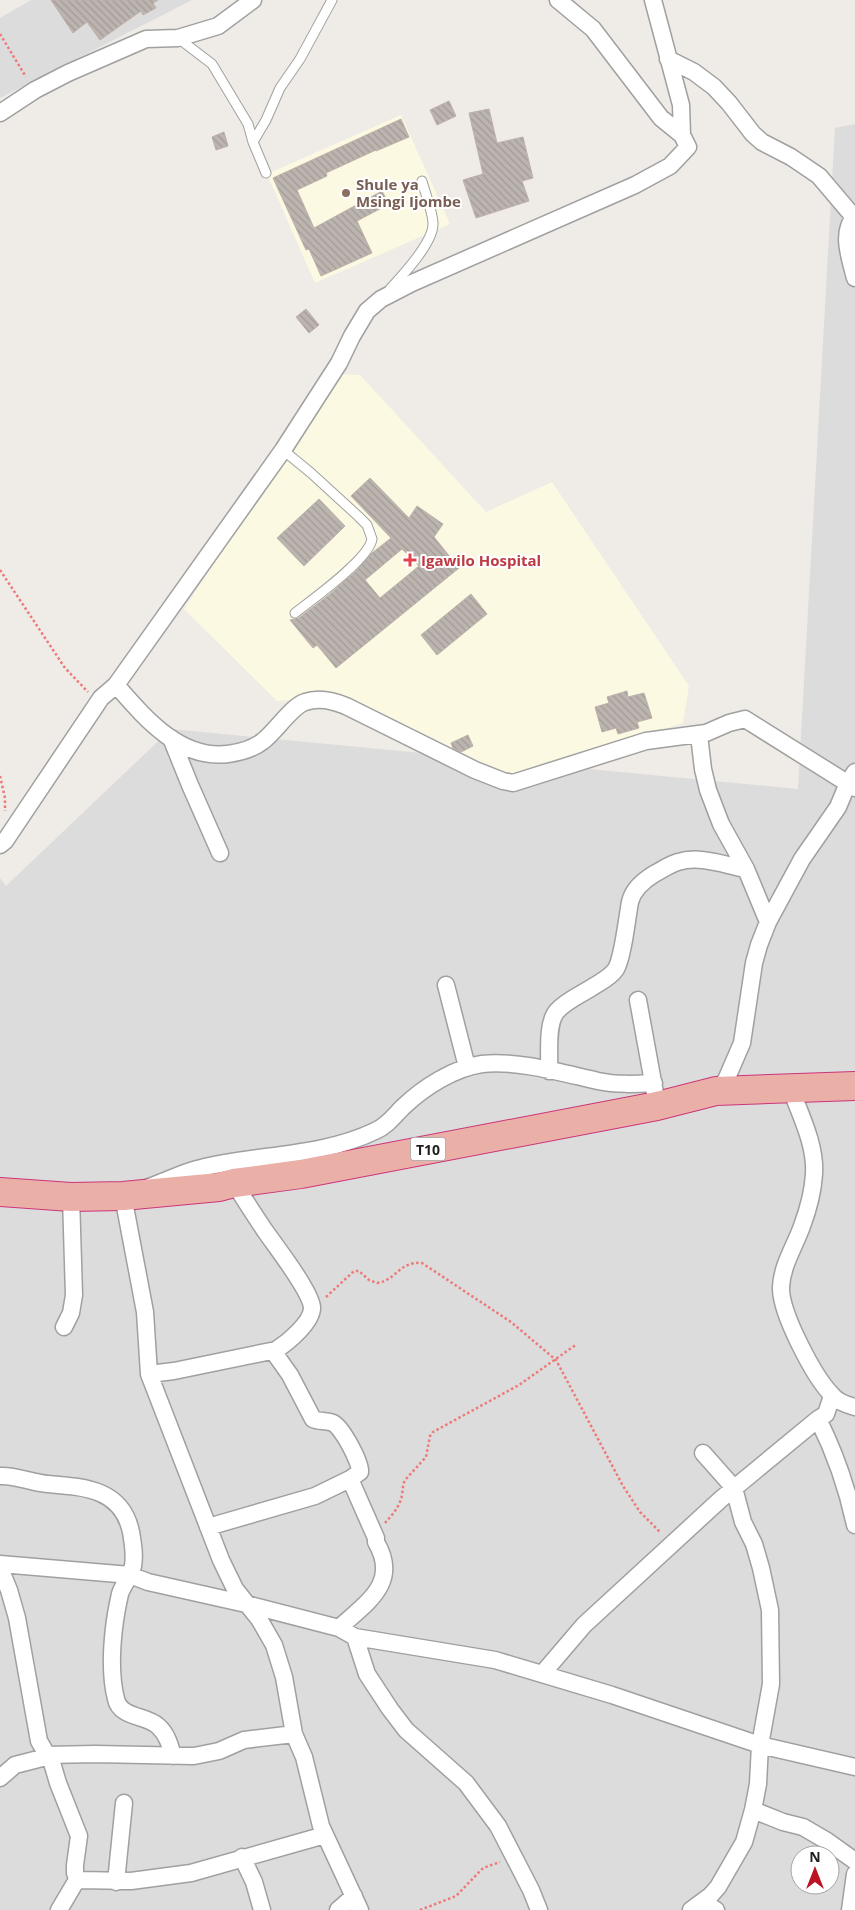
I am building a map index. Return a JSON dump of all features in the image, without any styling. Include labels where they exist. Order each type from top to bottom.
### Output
[{"type":"highway","name":"T10","points":[[0,1192],[71,1197],[123,1196],[219,1187],[234,1182],[301,1174],[655,1095],[790,1087],[855,1086]]},
{"type":"street","points":[[0,113],[34,90],[146,39],[178,38],[218,26],[253,0]]},
{"type":"street","points":[[558,0],[593,29],[661,118],[682,135]]},
{"type":"street","points":[[3,843],[101,698],[116,685],[283,450],[339,363],[358,324],[367,311],[382,299],[412,283],[635,185],[670,166],[688,148],[682,135],[681,105],[653,0]]},
{"type":"street","points":[[668,59],[694,72],[714,87],[753,134],[762,142],[791,157],[820,176],[854,216],[847,231],[847,244],[855,278]]},
{"type":"street","points":[[116,685],[133,704],[171,738],[202,754],[220,755],[255,747],[273,733],[302,704],[313,700],[325,700],[346,706],[495,779],[513,783],[646,741],[699,735],[745,718],[853,781],[838,807],[802,859],[768,922],[754,963],[742,1043],[726,1080],[716,1091]]},
{"type":"street","points":[[699,735],[703,769],[708,790],[721,824],[746,869],[768,922]]},
{"type":"street","points":[[171,738],[220,853]]},
{"type":"street","points":[[549,1071],[552,1019],[555,1012],[566,1003],[608,978],[616,969],[629,916],[630,901],[637,888],[667,867],[687,860],[702,860],[746,869]]},
{"type":"street","points":[[446,984],[467,1067]]},
{"type":"street","points":[[338,1910],[357,1903],[322,1826],[304,1757],[294,1734],[284,1677],[274,1645],[228,1574],[149,1374],[145,1312],[123,1196],[178,1174],[200,1168],[317,1149],[374,1132],[386,1124],[413,1098],[467,1067],[484,1064],[508,1064],[614,1084],[655,1095],[638,1000]]},
{"type":"street","points":[[790,1087],[811,1145],[814,1176],[802,1226],[784,1269],[781,1294],[794,1333],[811,1367],[832,1396],[854,1405]]},
{"type":"street","points":[[149,1374],[174,1371],[273,1351],[284,1345],[298,1331],[312,1310],[309,1298],[298,1279],[234,1182]]},
{"type":"street","points":[[64,1327],[71,1313],[74,1295],[71,1197]]},
{"type":"street","points":[[208,1527],[315,1496],[357,1475],[360,1469],[351,1448],[335,1425],[331,1422],[313,1419],[290,1375],[273,1351]]},
{"type":"street","points":[[543,1674],[584,1625],[734,1488],[826,1414],[832,1396]]},
{"type":"street","points":[[818,1419],[830,1442],[842,1475],[852,1507],[855,1525]]},
{"type":"street","points":[[703,1453],[734,1488],[743,1522],[754,1544],[762,1568],[770,1610],[771,1684],[760,1745],[758,1784],[744,1842],[718,1887],[703,1907]]},
{"type":"street","points":[[0,1476],[8,1476],[35,1483],[79,1486],[117,1502],[126,1515],[134,1554],[130,1575],[121,1591],[115,1622],[112,1665],[116,1702],[125,1712],[150,1720],[158,1726],[165,1733],[174,1756]]},
{"type":"street","points":[[339,1628],[377,1593],[383,1580],[385,1568],[383,1554],[376,1542],[376,1538],[350,1479]]},
{"type":"street","points":[[0,1564],[130,1575],[148,1582],[246,1604],[339,1628],[356,1637],[495,1660],[612,1694],[760,1745],[855,1767]]},
{"type":"street","points":[[0,1568],[14,1605],[38,1741],[44,1753],[50,1756],[58,1783],[75,1820],[79,1836],[75,1865],[78,1881]]},
{"type":"street","points":[[356,1637],[367,1674],[390,1709],[406,1730],[466,1783],[498,1826],[532,1890],[539,1910]]},
{"type":"street","points":[[0,1778],[15,1765],[50,1756],[95,1754],[206,1755],[244,1740],[294,1734]]},
{"type":"street","points":[[116,1882],[124,1803]]},
{"type":"street","points":[[753,1810],[803,1827],[855,1861]]},
{"type":"street","points":[[59,1910],[78,1881],[116,1882],[148,1880],[191,1873],[242,1857],[326,1835]]},
{"type":"street","points":[[242,1857],[254,1882],[262,1910]]},
{"type":"street","points":[[850,1910],[855,1874]]},
{"type":"lane","points":[[253,142],[266,120],[280,88],[300,60],[332,0]]},
{"type":"lane","points":[[178,38],[212,64],[248,124],[253,142],[266,173]]},
{"type":"lane","points":[[382,299],[410,267],[430,237],[433,223],[422,182]]},
{"type":"lane","points":[[283,450],[311,472],[358,516],[367,525],[372,539],[369,549],[352,566],[295,613]]},
{"type":"path","points":[[0,34],[34,90]]},
{"type":"path","points":[[0,570],[68,671],[86,691],[101,698]]},
{"type":"path","points":[[0,776],[5,798],[3,843]]},
{"type":"path","points":[[312,1310],[354,1270],[359,1270],[369,1280],[377,1283],[389,1279],[404,1266],[413,1262],[422,1263],[511,1322],[556,1360],[615,1472],[633,1501],[650,1522],[674,1543]]},
{"type":"path","points":[[376,1542],[380,1529],[392,1516],[400,1503],[405,1480],[427,1455],[432,1433],[514,1388],[577,1344]]},
{"type":"path","points":[[420,1910],[456,1896],[483,1868],[492,1864],[515,1861]]},
{"type":"shaded area","points":[[31,0],[192,0],[0,98],[0,18]]},
{"type":"shaded area","points":[[401,115],[450,224],[315,283],[267,174]]},
{"type":"shaded area","points":[[855,124],[855,1910],[0,1910],[0,878],[6,886],[171,729],[798,789],[835,128]]},
{"type":"shaded area","name":"Igawilo Hospital","points":[[338,374],[360,375],[486,512],[552,482],[689,686],[683,723],[502,780],[328,697],[277,701],[184,609]]},
{"type":"building","points":[[51,0],[158,0],[153,3],[156,8],[143,15],[141,11],[100,40],[87,22],[73,33]]},
{"type":"building","points":[[449,101],[456,116],[437,125],[430,110]]},
{"type":"building","points":[[489,109],[497,143],[523,137],[533,178],[522,181],[529,201],[476,218],[463,180],[483,174],[469,113]]},
{"type":"building","points":[[401,119],[409,137],[326,173],[327,176],[297,190],[314,228],[382,191],[389,204],[357,221],[372,253],[321,276],[309,249],[306,250],[273,178]]},
{"type":"building","points":[[224,132],[228,146],[216,150],[212,137]]},
{"type":"building","points":[[306,309],[319,325],[309,333],[296,317]]},
{"type":"building","points":[[370,478],[409,518],[417,506],[443,524],[434,537],[459,568],[336,668],[317,645],[313,648],[290,620],[299,618],[330,594],[355,572],[372,553],[391,538],[351,496]],"holes":[[[402,549],[419,566],[380,598],[365,580]]]},
{"type":"building","points":[[319,499],[345,526],[304,566],[277,538]]},
{"type":"building","points":[[471,594],[487,614],[437,655],[421,635]]},
{"type":"building","points":[[627,691],[628,697],[644,693],[652,718],[637,722],[639,728],[618,734],[616,728],[602,732],[595,707],[609,703],[607,697]]},
{"type":"building","points":[[468,735],[473,746],[461,752],[453,748],[451,743]]},
{"type":"place","name":"Shule ya Msingi Ijombe","points":[[346,193]]},
{"type":"place","name":"Igawilo Hospital","points":[[410,560]]}]
